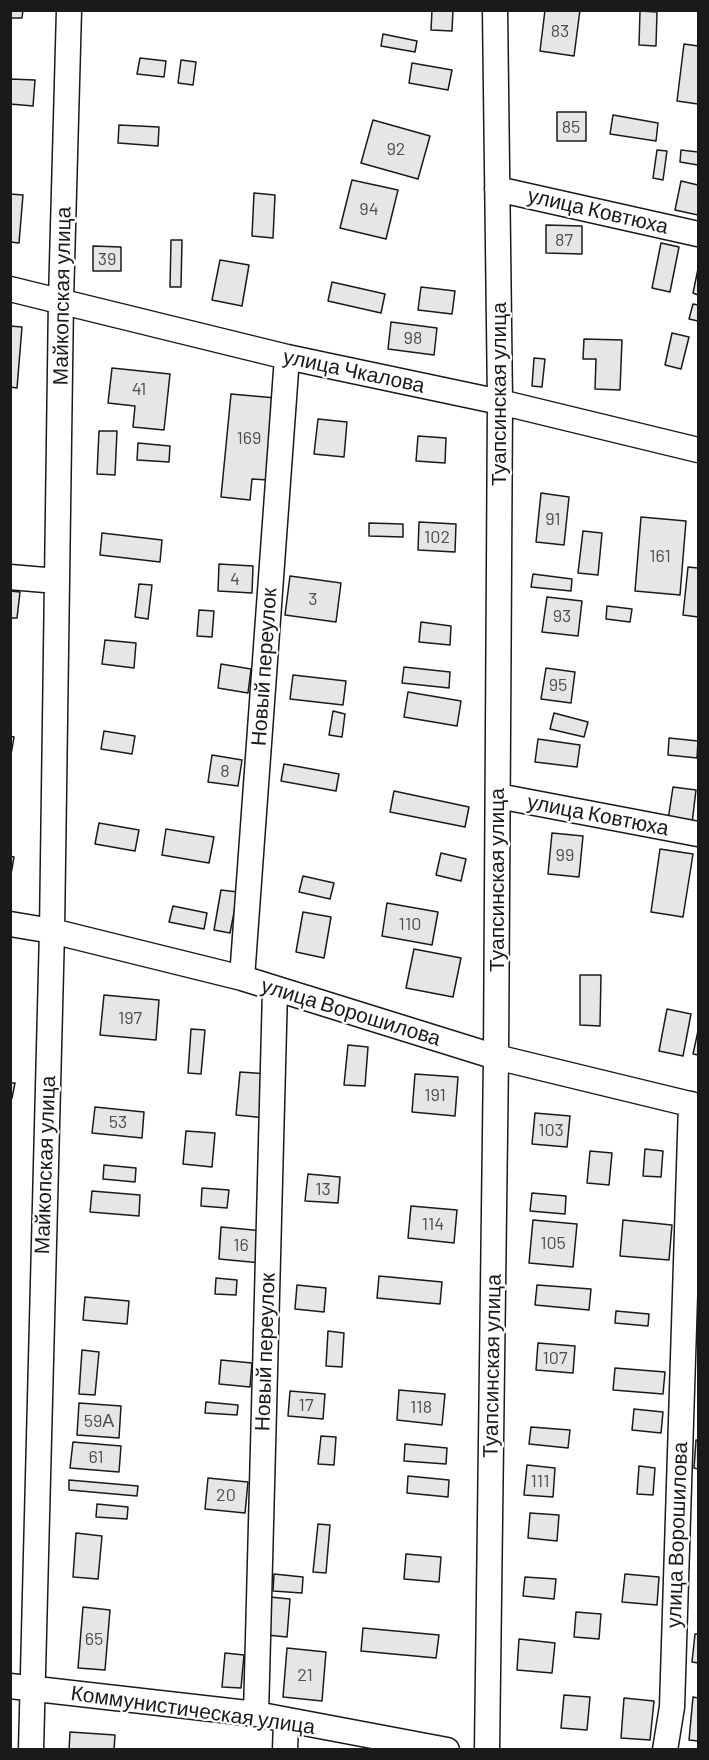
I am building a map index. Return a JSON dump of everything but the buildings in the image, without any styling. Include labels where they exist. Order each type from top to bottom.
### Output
[{"type":"street","name":"Майкопская улица","points":[[31,1749],[21,1687],[52,931],[61,300],[69,10]]},
{"type":"street","name":"Туапсинская улица","points":[[487,1749],[496,1057],[500,402],[495,10]]},
{"type":"street","name":"улица Ковтюха","points":[[497,189],[699,234]]},
{"type":"street","name":"улица Чкалова","points":[[10,289],[287,357],[500,402],[699,450]]},
{"type":"street","name":"Новый переулок","points":[[242,978],[287,357]]},
{"type":"street","points":[[10,577],[57,581]]},
{"type":"street","name":"улица Ковтюха","points":[[498,796],[699,834]]},
{"type":"street","name":"улица Ворошилова","points":[[10,924],[52,931],[242,978],[496,1057],[695,1105],[672,1707],[665,1749]]},
{"type":"street","name":"Новый переулок","points":[[256,1714],[275,990]]},
{"type":"street","name":"Коммунистическая улица","points":[[21,1687],[256,1714],[447,1749]]},
{"type":"street","points":[[285,1749],[286,1721]]}]
